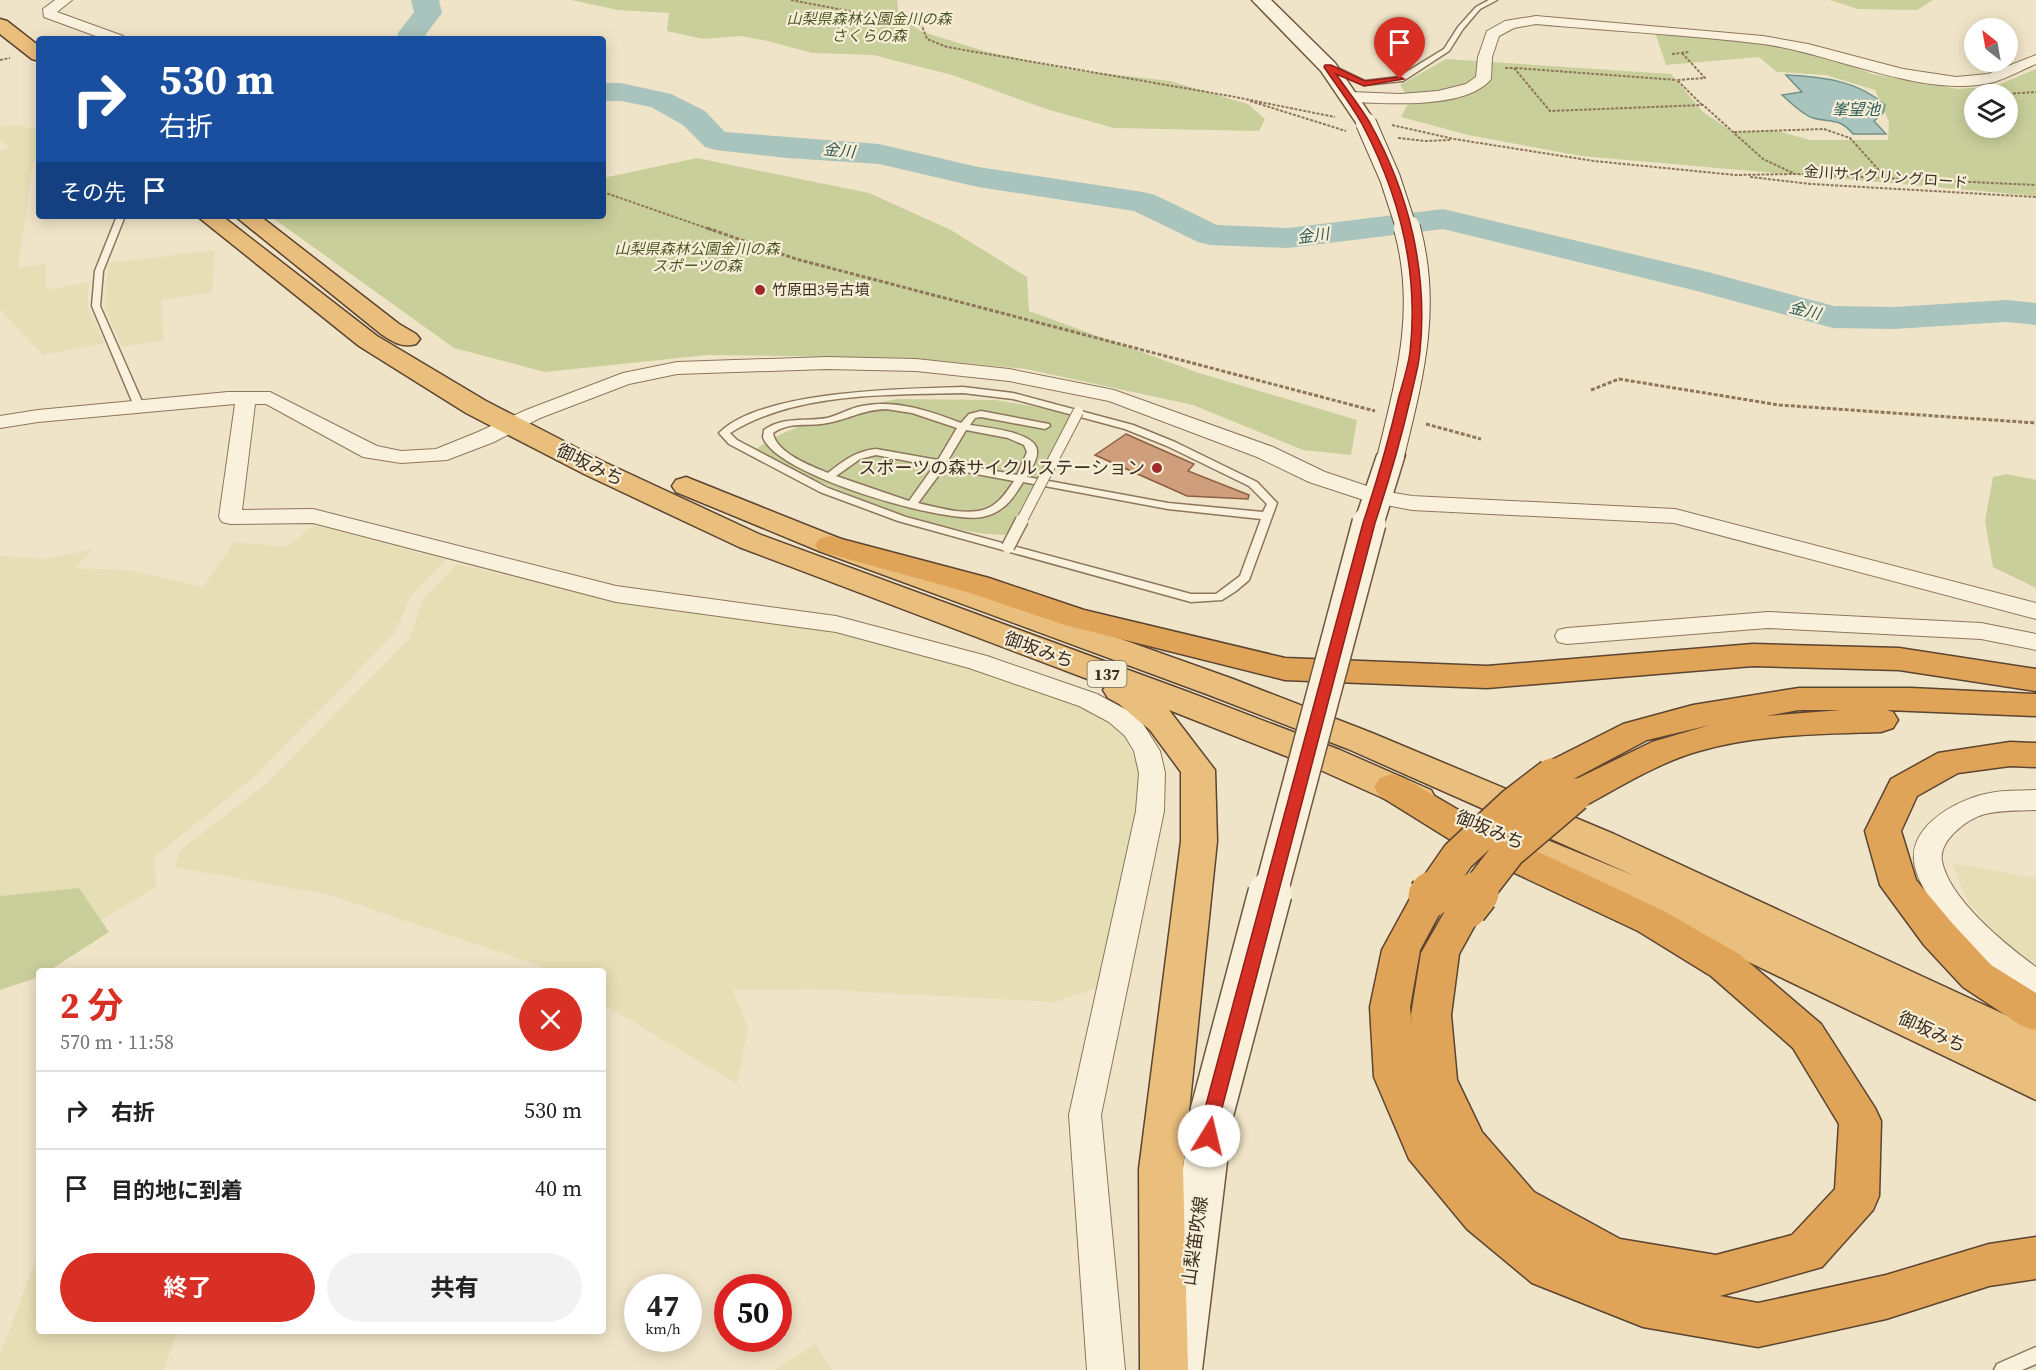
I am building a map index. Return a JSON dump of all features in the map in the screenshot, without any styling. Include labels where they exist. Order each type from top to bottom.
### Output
[{"type":"highway","points":[[0,25],[36,53]]},
{"type":"highway","points":[[0,43],[36,70]]},
{"type":"highway","name":"御坂みち","points":[[212,219],[368,340],[476,407],[522,420],[830,544],[1221,687],[1360,741],[1612,849],[2036,1048]]},
{"type":"highway","name":"御坂みち","points":[[250,219],[390,329],[594,468],[750,541],[1200,709],[1392,787],[1643,895],[2036,1082]]},
{"type":"highway","points":[[830,544],[978,585],[1076,618],[1285,669],[1487,677],[1753,655],[1899,659],[2036,680]]},
{"type":"highway","points":[[1047,653],[1131,696],[1162,722],[1198,770],[1199,841],[1161,1169],[1164,1370]]},
{"type":"highway","points":[[2036,705],[1911,699],[1800,699],[1693,716],[1635,732],[1563,785],[1509,851],[1448,901],[1401,950],[1390,1007],[1395,1077],[1424,1146],[1484,1215],[1548,1268],[1643,1305],[1758,1325],[1886,1297],[1989,1265],[2036,1258]]},
{"type":"highway","points":[[1563,785],[1633,765],[1695,741],[1772,726],[1899,719],[2036,723]]},
{"type":"highway","points":[[2036,755],[2010,754],[1950,762],[1903,788],[1883,831],[1899,885],[1938,934],[1977,976],[2036,1014]]},
{"type":"highway","points":[[1392,787],[1483,842],[1651,921],[1725,965],[1807,1036],[1860,1121],[1857,1196],[1806,1252],[1716,1276],[1613,1259],[1518,1206],[1467,1145],[1436,1080],[1431,1015],[1448,901]]},
{"type":"main road","name":"山梨笛吹線","points":[[1178,1370],[1212,1112],[1374,510],[1391,455],[1415,354],[1417,321],[1416,280],[1408,228],[1398,195],[1366,123],[1328,67],[1261,0]]},
{"type":"street","points":[[65,0],[50,9],[49,14],[110,36]]},
{"type":"street","points":[[1350,97],[1388,98],[1460,91],[1477,85],[1483,80],[1492,34],[1510,24],[1536,20],[1763,40],[1808,48],[1902,73],[1956,82],[1991,78],[2036,59]]},
{"type":"street","points":[[0,422],[139,406],[270,398],[371,452],[401,457],[439,455],[623,379],[677,368],[827,363],[916,365],[1010,375],[1114,396],[1265,452],[1317,477],[1374,510],[1412,503],[1675,516],[2036,611]]},
{"type":"street","points":[[246,398],[230,517],[313,516],[616,594],[836,624],[978,662],[1088,700],[1118,716],[1134,730],[1147,752],[1152,773],[1150,811],[1085,1115],[1106,1370]]},
{"type":"street","points":[[1567,636],[1768,620],[1981,631],[2036,642]]},
{"type":"street","points":[[2036,800],[1985,804],[1952,818],[1934,836],[1928,860],[1938,887],[1972,930],[2036,983]]},
{"type":"lane","points":[[1328,67],[1364,83],[1400,79],[1447,50],[1460,28],[1478,8],[1494,0]]},
{"type":"lane","points":[[120,219],[99,271],[96,306],[139,406]]},
{"type":"lane","points":[[963,390],[1013,396],[1078,411],[1129,427],[1171,444],[1253,484],[1272,503],[1245,578],[1218,597],[1191,598],[1008,546],[902,519],[824,489],[733,442],[724,433],[734,424],[748,417],[796,404],[880,393],[963,390]]},
{"type":"lane","points":[[885,406],[934,416],[963,427],[1023,439],[1032,446],[1033,452],[1021,478],[1000,506],[977,515],[910,505],[829,477],[813,472],[774,448],[768,439],[768,432],[776,425],[827,420],[860,409],[885,406]]},
{"type":"lane","points":[[1008,546],[1078,411]]},
{"type":"lane","points":[[910,505],[941,464],[972,416],[981,414],[1045,426]]},
{"type":"lane","points":[[829,477],[856,456],[866,452],[1168,506],[1268,516]]},
{"type":"lane","points":[[2003,1370],[2036,1355]]},
{"type":"path","points":[[791,0],[916,24],[922,26],[927,39],[947,48],[1230,96],[1366,123],[1392,124],[1454,139],[1594,161],[1735,175],[1796,174],[2036,185]]},
{"type":"path","points":[[1484,67],[1677,80],[1705,78],[1682,53]]},
{"type":"path","points":[[1514,68],[1550,111],[1703,105]]},
{"type":"path","points":[[1677,80],[1763,159],[1796,174]]},
{"type":"path","points":[[2018,93],[2036,92]]},
{"type":"path","points":[[1733,132],[1824,129],[1850,138],[1886,178]]},
{"type":"path","name":"金川サイクリングロード","points":[[1735,175],[1811,184],[2036,197]]},
{"type":"path","points":[[606,193],[796,259],[1378,412]]},
{"type":"path","points":[[1592,390],[1619,379],[1779,405],[2036,423]]},
{"type":"path","points":[[1424,424],[1481,439]]},
{"type":"shaded area","points":[[12,125],[36,129],[36,162],[33,163],[18,268],[46,264],[46,290],[89,282],[87,306],[105,343],[43,355],[0,310],[0,151],[10,148],[0,139],[0,127]]},
{"type":"shaded area","points":[[215,250],[212,292],[161,300],[164,340],[122,347],[104,305],[109,263]]},
{"type":"shaded area","points":[[314,525],[446,560],[411,596],[394,634],[254,777],[153,858],[157,886],[101,920],[79,889],[0,896],[0,556],[45,559],[94,549],[75,568],[128,570],[203,587],[234,542],[287,547]]},
{"type":"shaded area","points":[[457,564],[631,605],[831,629],[966,667],[1092,708],[1122,732],[1143,775],[1099,987],[1053,1002],[812,989],[733,990],[748,1027],[737,1084],[606,1006],[606,968],[543,968],[330,895],[176,867],[178,852],[267,783],[409,639],[423,600]]},
{"type":"shaded area","points":[[1952,863],[2036,878],[2036,968],[2015,953],[1967,901]]},
{"type":"shaded area","points":[[36,1259],[36,1334],[177,1334],[163,1370],[0,1370],[0,1355]]},
{"type":"shaded area","points":[[815,1344],[832,1370],[775,1370]]},
{"type":"green space","name":"山梨県森林公園金川の森 さくらの森","points":[[571,0],[897,0],[899,18],[923,32],[984,51],[1067,69],[1170,81],[1248,104],[1265,119],[1259,131],[1114,128],[1046,109],[952,75],[873,55],[813,53],[740,36],[703,39],[667,31],[669,13],[618,10]]},
{"type":"green space","points":[[1830,0],[1933,0],[1917,10],[1858,9]]},
{"type":"green space","points":[[1654,29],[1780,46],[1818,54],[1872,74],[1964,89],[1964,138],[2018,138],[2018,84],[2001,84],[2036,69],[2036,196],[1581,156],[1468,135],[1401,117],[1410,100],[1400,85],[1446,59],[1671,74],[1703,112],[1733,132],[1773,130],[1810,140],[1888,140],[1889,122],[1875,90],[1826,75],[1777,72],[1759,57],[1666,65]]},
{"type":"green space","name":"山梨県森林公園金川の森 スポーツの森","points":[[697,158],[869,193],[951,230],[1027,277],[1029,311],[1199,373],[1357,420],[1351,455],[1303,450],[1193,405],[1026,369],[914,358],[707,355],[545,372],[454,348],[274,219],[606,219],[606,177]]},
{"type":"green space","points":[[897,399],[995,400],[1061,411],[1071,416],[1007,535],[943,526],[910,517],[751,453],[783,434],[821,418]]},
{"type":"green space","points":[[2007,474],[2036,480],[2036,588],[1993,567],[1985,521],[1993,477]]},
{"type":"green space","points":[[79,888],[109,932],[53,968],[36,968],[36,978],[0,990],[0,896]]},
{"type":"water","name":"峯望池","points":[[1786,75],[1838,81],[1863,90],[1885,105],[1883,113],[1874,121],[1886,134],[1853,134],[1839,123],[1813,118],[1805,114],[1782,95],[1802,92]]},
{"type":"building","name":"スポーツの森サイクルステーション","points":[[1126,434],[1194,464],[1188,471],[1249,495],[1248,499],[1187,496],[1095,455]]},
{"type":"waterway","name":"金川","points":[[412,36],[428,13],[425,0]]},
{"type":"waterway","name":"金川","points":[[606,92],[621,92],[660,100],[694,118],[716,140],[787,148],[879,154],[978,177],[1143,202],[1210,235],[1288,238],[1443,219],[1708,283],[1833,317],[1894,318],[2006,311],[2036,314]]},
{"type":"place","name":"竹原田3号古墳","points":[[760,290]]},
{"type":"place","name":"スポーツの森サイクルステーション","points":[[1157,468]]},
{"type":"route","points":[[1209,1136],[1212,1112],[1369,523],[1387,471],[1415,354],[1416,280],[1408,228],[1398,195],[1366,123],[1328,67],[1364,83],[1400,79]]}]
